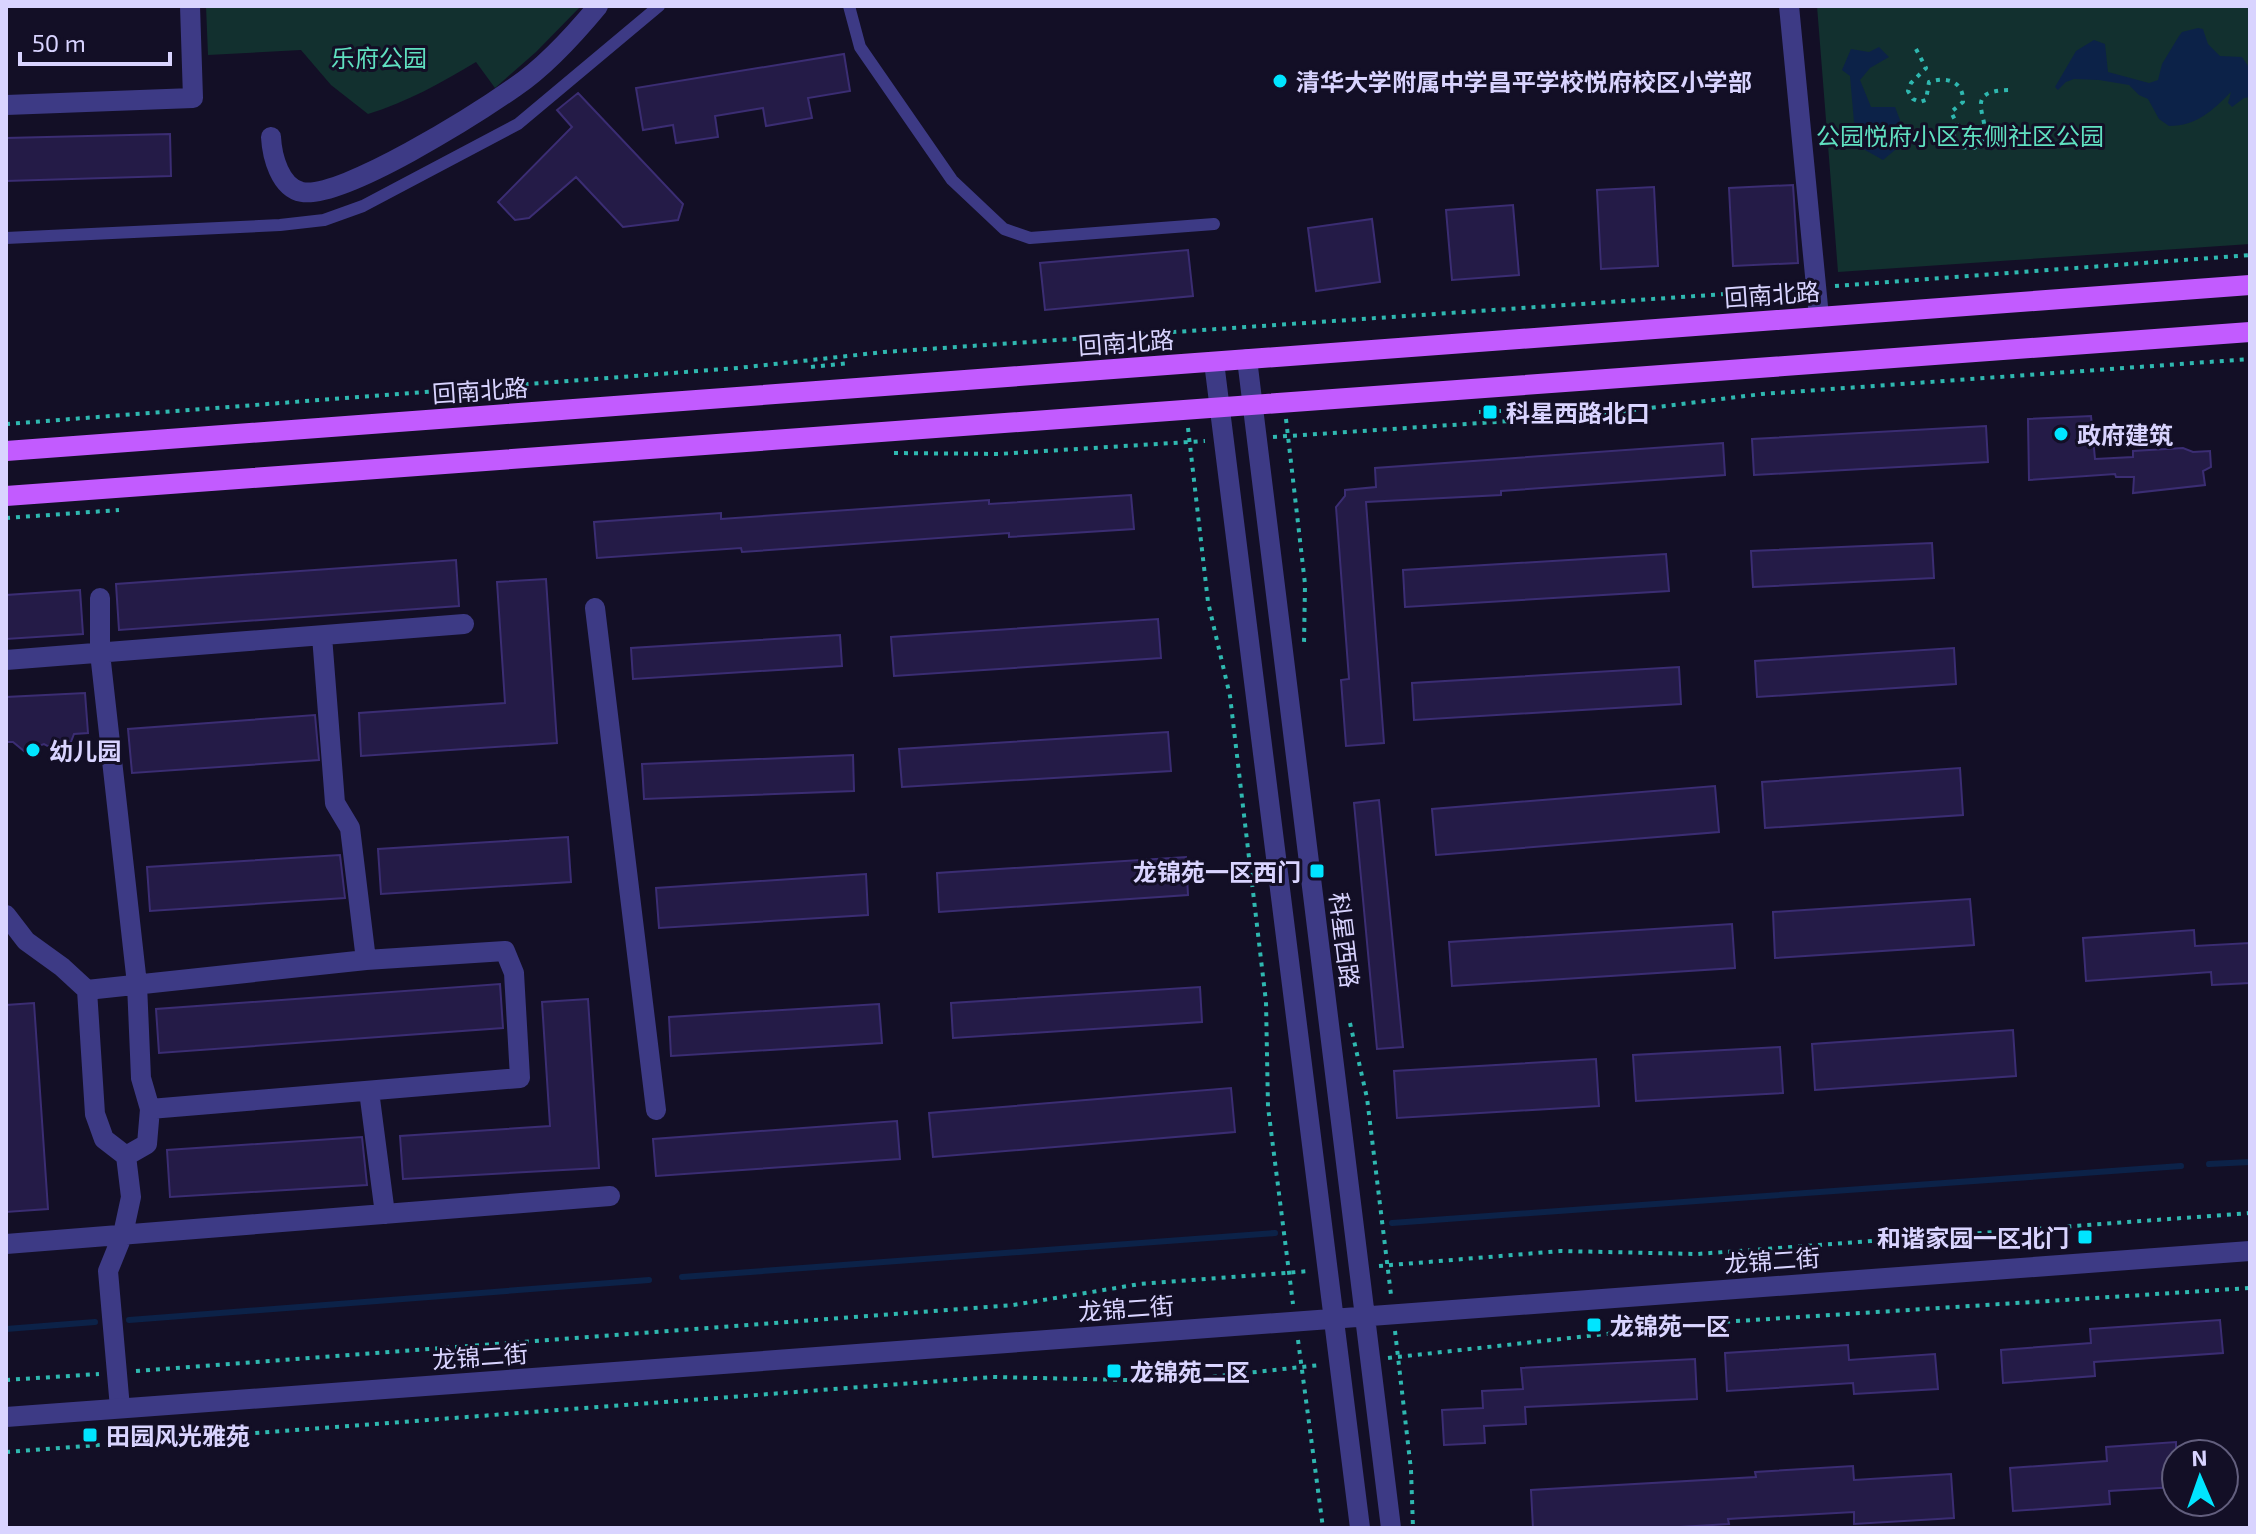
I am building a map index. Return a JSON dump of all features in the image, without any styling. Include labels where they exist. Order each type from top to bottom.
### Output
[{"type":"main road","name":"回南北路","points":[[6,451],[2250,285]]},
{"type":"main road","points":[[6,496],[2250,332]]},
{"type":"street","points":[[6,105],[193,98],[190,6]]},
{"type":"street","points":[[271,137],[276,166],[290,186],[299,192],[336,186],[391,164],[516,87],[553,54],[598,6]]},
{"type":"street","points":[[1789,6],[1819,317]]},
{"type":"street","name":"科星西路","points":[[1247,359],[1391,1528]]},
{"type":"street","points":[[1214,362],[1360,1528]]},
{"type":"street","points":[[100,598],[100,653],[137,984],[141,1078],[150,1109],[147,1144],[126,1156]]},
{"type":"street","points":[[595,608],[656,1110]]},
{"type":"street","points":[[6,660],[464,624]]},
{"type":"street","points":[[322,636],[335,803],[350,828],[366,960]]},
{"type":"street","points":[[6,915],[26,941],[87,990],[95,1114],[104,1139],[126,1156],[131,1197],[123,1234],[108,1271],[120,1408]]},
{"type":"street","points":[[6,947],[26,941]]},
{"type":"street","points":[[87,990],[366,960],[505,951],[514,973],[520,1078],[150,1109]]},
{"type":"street","points":[[369,1091],[385,1214]]},
{"type":"street","points":[[6,1244],[610,1196]]},
{"type":"street","name":"龙锦二街","points":[[6,1417],[2250,1251]]},
{"type":"lane","points":[[6,238],[280,225],[324,220],[363,206],[518,124],[659,6]]},
{"type":"lane","points":[[849,6],[860,47],[952,180],[1004,229],[1030,238],[1214,224]]},
{"type":"path","points":[[1916,49],[1926,68],[1908,86],[1913,99],[1920,102],[1926,100],[1929,82],[1940,78],[1954,81],[1963,94],[1963,102],[1951,112],[1957,124],[1952,139],[1959,147],[1974,148],[1984,139],[1986,131],[1980,104],[1983,97],[1994,91],[2011,90]]},
{"type":"path","points":[[6,424],[738,368],[884,352],[2250,255]]},
{"type":"path","points":[[1338,432],[1585,416],[1762,394],[2250,359]]},
{"type":"path","points":[[811,367],[850,363]]},
{"type":"path","points":[[1479,412],[1501,411]]},
{"type":"path","points":[[886,452],[998,454],[1149,444]]},
{"type":"path","points":[[1290,458],[1305,584],[1304,644]]},
{"type":"path","points":[[1192,465],[1208,602],[1230,696],[1266,1002],[1268,1107],[1323,1528]]},
{"type":"path","points":[[6,518],[133,509]]},
{"type":"path","points":[[1347,1009],[1367,1098],[1411,1470],[1413,1528]]},
{"type":"path","points":[[1359,1267],[1561,1251],[1697,1254],[2250,1213]]},
{"type":"path","points":[[6,1380],[1013,1305],[1140,1284],[1328,1269]]},
{"type":"path","points":[[1370,1360],[1706,1323],[2250,1288]]},
{"type":"path","points":[[6,1452],[993,1377],[1173,1381],[1339,1363]]},
{"type":"green space","name":"乐府公园","points":[[206,6],[581,6],[495,88],[476,62],[424,91],[368,114],[331,85],[301,50],[208,55]]},
{"type":"green space","name":"公园悦府小区东侧社区公园","points":[[1817,6],[2250,6],[2250,244],[1838,272]]},
{"type":"water","points":[[2203,29],[2208,44],[2220,56],[2242,57],[2250,69],[2250,97],[2232,107],[2228,103],[2231,92],[2196,120],[2169,126],[2159,119],[2148,99],[2129,85],[2074,79],[2058,90],[2055,87],[2076,51],[2094,40],[2105,44],[2108,72],[2149,83],[2158,80],[2162,64],[2182,32]]},
{"type":"water","points":[[1879,47],[1889,57],[1870,68],[1860,80],[1871,107],[1895,107],[1900,120],[1891,138],[1895,150],[1883,160],[1856,145],[1850,76],[1842,70],[1851,49],[1869,52]]},
{"type":"building","points":[[844,54],[850,91],[808,98],[812,118],[766,126],[763,108],[715,116],[718,137],[676,143],[673,125],[643,130],[636,88]]},
{"type":"building","points":[[578,93],[683,204],[678,220],[623,227],[576,177],[529,218],[515,220],[498,202],[572,127],[557,110]]},
{"type":"building","points":[[170,134],[171,176],[6,181],[6,138]]},
{"type":"building","points":[[1793,185],[1798,263],[1733,266],[1729,188]]},
{"type":"building","points":[[1654,187],[1658,266],[1601,269],[1597,190]]},
{"type":"building","points":[[1513,205],[1519,275],[1452,280],[1446,210]]},
{"type":"building","points":[[1372,219],[1380,282],[1316,291],[1308,228]]},
{"type":"building","points":[[1188,250],[1193,296],[1045,310],[1040,263]]},
{"type":"building","points":[[2091,416],[2095,459],[2133,457],[2133,451],[2183,448],[2193,452],[2210,451],[2211,467],[2203,471],[2205,485],[2133,493],[2134,477],[2116,477],[2115,474],[2029,480],[2028,419]]},
{"type":"building","points":[[1986,426],[1988,462],[1754,475],[1752,439]]},
{"type":"building","points":[[1723,443],[1725,475],[1501,491],[1501,495],[1366,502],[1384,743],[1346,746],[1341,680],[1349,679],[1336,507],[1345,496],[1345,490],[1376,487],[1375,468]]},
{"type":"building","points":[[1131,495],[1134,529],[1009,537],[1009,533],[742,552],[741,548],[597,558],[594,522],[721,513],[721,519],[989,500],[989,504]]},
{"type":"building","points":[[1932,543],[1934,578],[1753,587],[1751,551]]},
{"type":"building","points":[[1666,554],[1669,591],[1405,607],[1403,570]]},
{"type":"building","points":[[456,560],[459,606],[119,630],[116,584]]},
{"type":"building","points":[[546,579],[557,743],[361,756],[359,713],[505,703],[497,582]]},
{"type":"building","points":[[80,590],[83,634],[6,639],[6,595]]},
{"type":"building","points":[[1158,619],[1161,658],[894,676],[891,637]]},
{"type":"building","points":[[840,635],[842,666],[633,679],[631,648]]},
{"type":"building","points":[[1954,648],[1956,684],[1757,697],[1755,661]]},
{"type":"building","points":[[1679,667],[1681,704],[1414,720],[1412,683]]},
{"type":"building","points":[[85,693],[88,733],[74,734],[69,747],[57,751],[44,744],[24,751],[13,742],[6,742],[6,697]]},
{"type":"building","points":[[315,715],[319,760],[132,773],[128,729]]},
{"type":"building","points":[[1168,732],[1171,771],[902,787],[899,749]]},
{"type":"building","points":[[853,755],[854,791],[644,799],[642,764]]},
{"type":"building","points":[[1960,768],[1963,815],[1765,828],[1762,782]]},
{"type":"building","points":[[1715,786],[1719,832],[1436,855],[1432,809]]},
{"type":"building","points":[[1379,800],[1403,1047],[1377,1049],[1354,803]]},
{"type":"building","points":[[568,837],[571,882],[381,894],[378,849]]},
{"type":"building","points":[[340,855],[345,898],[150,911],[147,867]]},
{"type":"building","points":[[1186,857],[1188,895],[939,912],[937,873]]},
{"type":"building","points":[[866,874],[868,915],[659,928],[656,888]]},
{"type":"building","points":[[1970,899],[1974,945],[1775,958],[1773,912]]},
{"type":"building","points":[[1732,924],[1735,968],[1452,986],[1449,942]]},
{"type":"building","points":[[2194,930],[2195,946],[2250,943],[2250,983],[2212,985],[2211,972],[2086,981],[2083,938]]},
{"type":"building","points":[[500,984],[503,1028],[159,1053],[156,1009]]},
{"type":"building","points":[[1200,987],[1202,1022],[953,1038],[951,1003]]},
{"type":"building","points":[[588,999],[599,1168],[403,1179],[400,1136],[550,1126],[542,1002]]},
{"type":"building","points":[[34,1003],[48,1209],[6,1212],[6,1005]]},
{"type":"building","points":[[879,1004],[882,1043],[671,1056],[669,1017]]},
{"type":"building","points":[[2013,1030],[2016,1076],[1815,1090],[1812,1044]]},
{"type":"building","points":[[1780,1047],[1783,1093],[1636,1101],[1633,1055]]},
{"type":"building","points":[[1596,1059],[1599,1106],[1397,1118],[1394,1071]]},
{"type":"building","points":[[1231,1088],[1235,1132],[933,1157],[929,1113]]},
{"type":"building","points":[[897,1121],[900,1159],[656,1176],[653,1139]]},
{"type":"building","points":[[362,1137],[367,1185],[170,1197],[167,1150]]},
{"type":"building","points":[[2220,1320],[2223,1353],[2094,1362],[2095,1376],[2003,1383],[2001,1350],[2091,1343],[2090,1329]]},
{"type":"building","points":[[1848,1345],[1849,1360],[1935,1354],[1938,1389],[1854,1394],[1853,1383],[1727,1391],[1725,1353]]},
{"type":"building","points":[[1695,1359],[1697,1399],[1525,1407],[1526,1424],[1484,1426],[1485,1443],[1444,1445],[1442,1410],[1483,1408],[1482,1391],[1523,1389],[1521,1368]]},
{"type":"building","points":[[2160,1443],[2160,1488],[2109,1491],[2110,1504],[2013,1511],[2010,1468],[2107,1461],[2106,1447]]},
{"type":"building","points":[[1853,1466],[1854,1480],[1951,1474],[1954,1518],[1854,1524],[1854,1512],[1728,1519],[1729,1524],[1662,1528],[1533,1528],[1531,1490],[1756,1477],[1755,1472]]},
{"type":"waterway","points":[[2209,1164],[2250,1162]]},
{"type":"waterway","points":[[1392,1223],[2181,1166]]},
{"type":"waterway","points":[[682,1277],[1275,1233]]},
{"type":"waterway","points":[[129,1320],[649,1280]]},
{"type":"waterway","points":[[6,1329],[95,1322]]},
{"type":"place","name":"清华大学附属中学昌平学校悦府校区小学部","points":[[1280,81]]},
{"type":"place","name":"科星西路北口","points":[[1490,412]]},
{"type":"place","name":"政府建筑","points":[[2061,434]]},
{"type":"place","name":"幼儿园","points":[[33,750]]},
{"type":"place","name":"龙锦苑一区西门","points":[[1317,871]]},
{"type":"place","name":"和谐家园一区北门","points":[[2085,1237]]},
{"type":"place","name":"龙锦苑一区","points":[[1594,1325]]},
{"type":"place","name":"龙锦苑二区","points":[[1114,1371]]},
{"type":"place","name":"田园风光雅苑","points":[[90,1435]]}]
